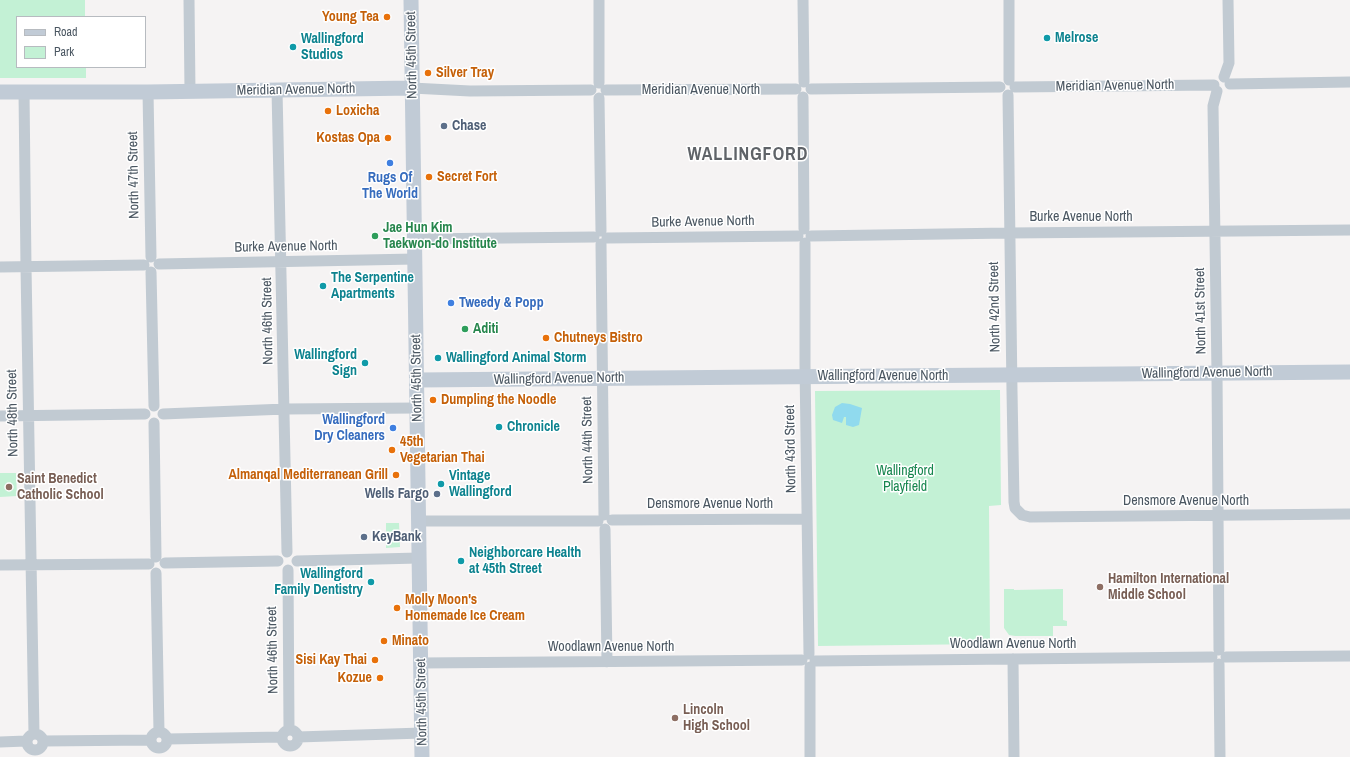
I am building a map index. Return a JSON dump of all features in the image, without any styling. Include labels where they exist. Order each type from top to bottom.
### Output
[{"type":"street","points":[[189,0],[190,91]]},
{"type":"street","name":"North 45th Street","points":[[411,0],[422,757]]},
{"type":"street","name":"North 44th Street","points":[[598,0],[607,662]]},
{"type":"street","name":"North 43rd Street","points":[[803,0],[805,376],[810,757]]},
{"type":"street","points":[[1004,91],[1013,93],[1009,0]]},
{"type":"street","points":[[1227,81],[1229,62],[1228,0]]},
{"type":"street","points":[[1216,88],[1217,78],[1227,81],[1350,82]]},
{"type":"street","name":"Meridian Avenue North","points":[[1012,84],[1216,88]]},
{"type":"street","name":"Meridian Avenue North","points":[[0,92],[148,92],[412,88],[470,91],[804,89],[1004,91]]},
{"type":"street","name":"North 41st Street","points":[[1216,88],[1212,106],[1217,373],[1220,757]]},
{"type":"street","name":"North 46th Street","points":[[277,90],[287,552]]},
{"type":"street","name":"North 42nd Street","points":[[1004,91],[1009,233],[1014,502],[1015,508],[1022,515]]},
{"type":"street","name":"North 48th Street","points":[[24,92],[28,415],[32,565],[30,738]]},
{"type":"street","name":"North 47th Street","points":[[148,92],[154,406]]},
{"type":"street","name":"Burke Avenue North","points":[[414,238],[601,238],[1350,230]]},
{"type":"street","name":"Burke Avenue North","points":[[0,267],[415,259]]},
{"type":"street","name":"Wallingford Avenue North","points":[[417,380],[1350,372]]},
{"type":"street","points":[[154,406],[160,408],[163,414],[160,421],[154,423],[148,421],[145,414],[147,408],[154,406]]},
{"type":"street","points":[[163,414],[284,409],[417,408]]},
{"type":"street","points":[[0,416],[145,414]]},
{"type":"street","points":[[150,740],[159,753],[165,746],[163,735],[156,573],[151,570],[157,561],[154,423]]},
{"type":"street","name":"Densmore Avenue North","points":[[1022,515],[1030,517],[1350,514]]},
{"type":"street","name":"Densmore Avenue North","points":[[419,521],[807,519]]},
{"type":"street","points":[[287,552],[292,553],[297,561],[295,567],[288,570],[281,568],[278,561],[281,554],[287,552]]},
{"type":"street","points":[[297,561],[419,558]]},
{"type":"street","points":[[0,565],[157,561],[278,561]]},
{"type":"street","name":"North 46th Street","points":[[286,734],[288,570]]},
{"type":"street","name":"Woodlawn Avenue North","points":[[421,663],[1350,656]]},
{"type":"street","points":[[1013,659],[1014,757]]},
{"type":"street","points":[[150,740],[154,733],[163,735],[286,734],[296,732],[298,737],[296,744],[290,752],[284,744],[286,734]]},
{"type":"street","points":[[298,737],[422,733]]},
{"type":"street","points":[[0,742],[40,736],[43,741]]},
{"type":"street","points":[[30,738],[29,748],[34,754],[40,748],[43,741]]},
{"type":"street","points":[[43,741],[150,740]]},
{"type":"green space","points":[[0,0],[85,0],[85,16],[16,16],[16,68],[86,68],[86,78],[0,78]]},
{"type":"green space","name":"Wallingford Playfield","points":[[1000,390],[1001,505],[989,506],[990,644],[818,646],[815,391]]},
{"type":"green space","points":[[0,473],[16,473],[17,496],[0,497]]},
{"type":"green space","points":[[386,523],[399,523],[400,547],[386,548]]},
{"type":"green space","points":[[1004,589],[1063,589],[1063,620],[1067,621],[1067,626],[1053,626],[1053,636],[1009,635],[1004,628]]},
{"type":"water","points":[[842,403],[862,408],[859,425],[853,427],[846,425],[846,417],[844,417],[842,423],[833,420],[832,415],[835,407]]},
{"type":"place","name":"Young Tea","points":[[387,17]]},
{"type":"place","name":"Melrose","points":[[1047,38]]},
{"type":"place","name":"Wallingford Studios","points":[[293,47]]},
{"type":"place","name":"Silver Tray","points":[[428,73]]},
{"type":"place","name":"Loxicha","points":[[328,111]]},
{"type":"place","name":"Chase","points":[[444,126]]},
{"type":"place","name":"Kostas Opa","points":[[388,138]]},
{"type":"place","name":"Rugs Of The World","points":[[390,163]]},
{"type":"place","name":"Secret Fort","points":[[429,177]]},
{"type":"place","name":"Jae Hun Kim Taekwon-do Institute","points":[[375,236]]},
{"type":"place","name":"The Serpentine Apartments","points":[[323,286]]},
{"type":"place","name":"Tweedy & Popp","points":[[451,303]]},
{"type":"place","name":"Aditi","points":[[465,329]]},
{"type":"place","name":"Chutneys Bistro","points":[[546,338]]},
{"type":"place","name":"Wallingford Animal Storm","points":[[438,358]]},
{"type":"place","name":"Wallingford Sign","points":[[365,363]]},
{"type":"place","name":"Dumpling the Noodle","points":[[433,400]]},
{"type":"place","name":"Chronicle","points":[[499,427]]},
{"type":"place","name":"Wallingford Dry Cleaners","points":[[393,428]]},
{"type":"place","name":"45th Vegetarian Thai","points":[[392,450]]},
{"type":"place","name":"Almanqal Mediterranean Grill","points":[[396,475]]},
{"type":"place","name":"Vintage Wallingford","points":[[441,484]]},
{"type":"place","name":"Saint Benedict Catholic School","points":[[9,487]]},
{"type":"place","name":"Wells Fargo","points":[[437,494]]},
{"type":"place","name":"KeyBank","points":[[364,537]]},
{"type":"place","name":"Neighborcare Health at 45th Street","points":[[461,561]]},
{"type":"place","name":"Wallingford Family Dentistry","points":[[371,582]]},
{"type":"place","name":"Hamilton International Middle School","points":[[1100,587]]},
{"type":"place","name":"Molly Moon's Homemade Ice Cream","points":[[397,608]]},
{"type":"place","name":"Minato","points":[[384,641]]},
{"type":"place","name":"Sisi Kay Thai","points":[[375,660]]},
{"type":"place","name":"Kozue","points":[[380,678]]},
{"type":"place","name":"Lincoln High School","points":[[675,718]]},
{"type":"district","name":"WALLINGFORD","points":[[748,155]]}]
